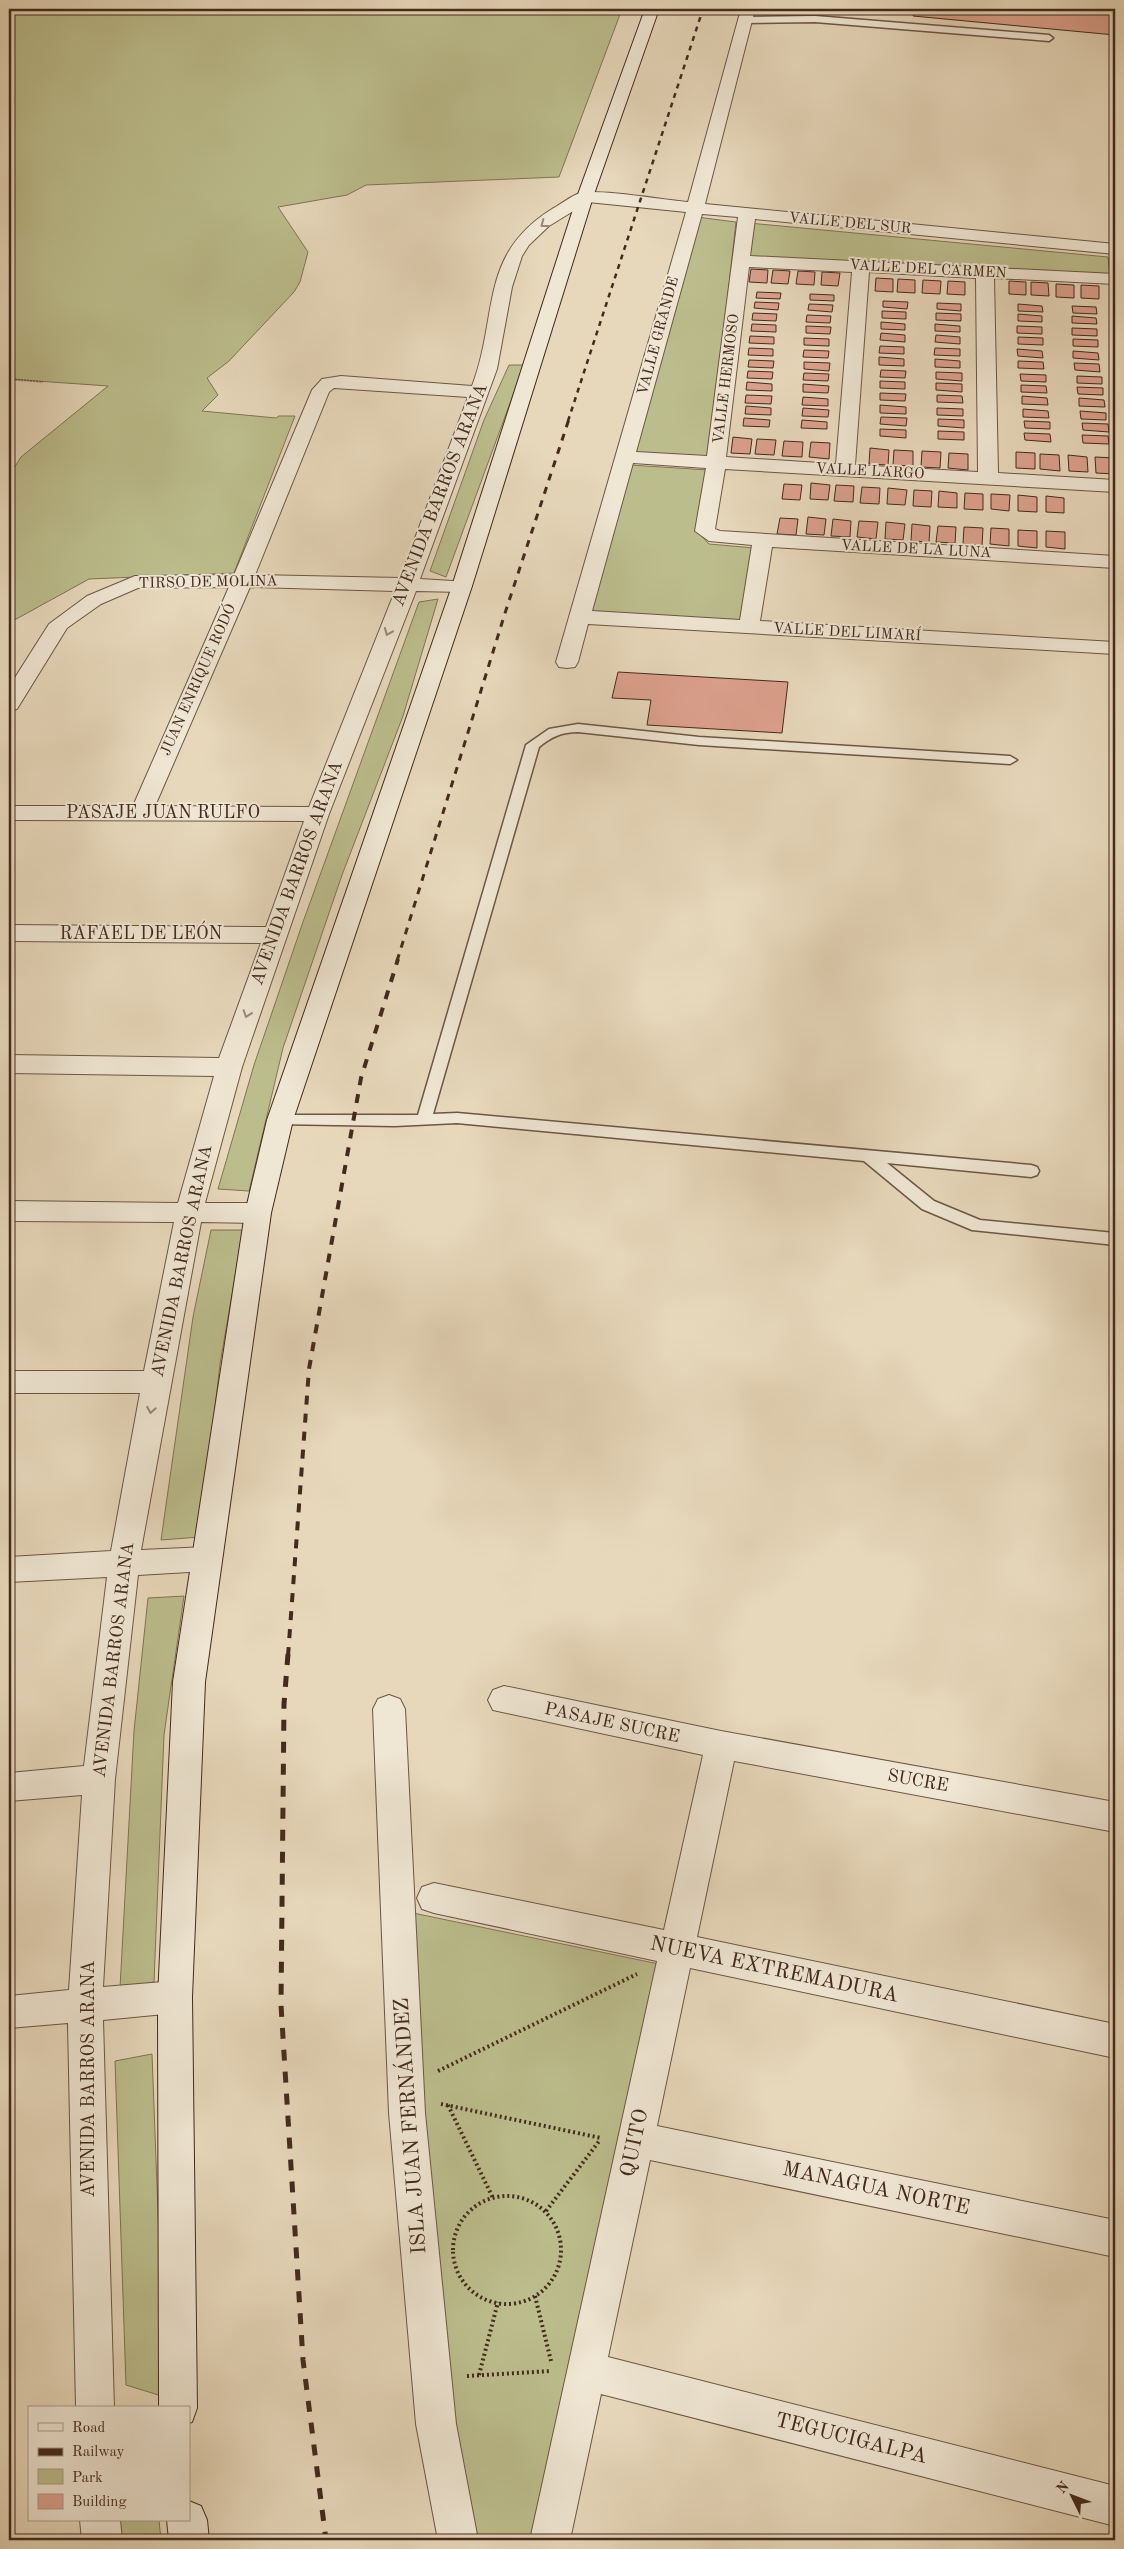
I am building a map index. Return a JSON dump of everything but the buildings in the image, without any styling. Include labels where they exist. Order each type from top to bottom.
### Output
[{"type":"street","points":[[178,2406],[176,1997],[189,1682],[258,1213],[280,1120],[462,586],[584,197],[652,9]]},
{"type":"street","name":"VALLE GRANDE","points":[[567,662],[719,123],[747,14]]},
{"type":"street","name":"VALLE DEL SUR","points":[[584,197],[1114,249]]},
{"type":"street","name":"AVENIDA BARROS ARANA","points":[[95,2406],[85,2005],[99,1780],[124,1563],[189,1212],[228,1066],[274,935],[318,814],[408,584],[495,346],[504,290],[515,253],[534,231],[584,197]]},
{"type":"street","name":"VALLE HERMOSO","points":[[716,538],[705,531],[716,463],[747,214]]},
{"type":"street","points":[[1114,249],[1115,269]]},
{"type":"street","name":"VALLE DEL CARMEN","points":[[741,261],[1115,279]]},
{"type":"street","points":[[845,470],[861,267]]},
{"type":"street","points":[[985,273],[988,479]]},
{"type":"street","name":"JUAN ENRIQUE RODÓ","points":[[141,813],[242,581],[320,390],[329,383],[342,382],[478,392]]},
{"type":"street","name":"VALLE LARGO","points":[[625,457],[1115,486]]},
{"type":"street","name":"VALLE DE LA LUNA","points":[[716,538],[1115,562]]},
{"type":"street","points":[[749,627],[763,540]]},
{"type":"street","name":"TIRSO DE MOLINA","points":[[9,704],[59,624],[94,600],[135,582],[242,581],[462,586]]},
{"type":"street","name":"VALLE DEL LIMARÍ","points":[[579,617],[1115,648]]},
{"type":"street","name":"PASAJE JUAN RULFO","points":[[9,813],[318,814]]},
{"type":"street","name":"RAFAEL DE LEÓN","points":[[9,933],[274,935]]},
{"type":"street","points":[[9,1064],[228,1066]]},
{"type":"street","points":[[9,1211],[258,1213]]},
{"type":"street","points":[[9,1382],[156,1382]]},
{"type":"street","points":[[9,1569],[206,1559]]},
{"type":"street","name":"PASAJE SUCRE","points":[[504,1700],[721,1745]]},
{"type":"street","name":"ISLA JUAN FERNÁNDEZ","points":[[389,1709],[406,2098],[436,2424],[458,2540]]},
{"type":"street","name":"SUCRE","points":[[721,1745],[1115,1818]]},
{"type":"street","name":"QUITO","points":[[550,2540],[570,2371],[618,2138],[677,1950],[721,1745]]},
{"type":"street","points":[[9,1787],[99,1780]]},
{"type":"street","name":"NUEVA EXTREMADURA","points":[[434,1898],[1115,2041]]},
{"type":"street","points":[[9,2012],[176,1997]]},
{"type":"street","name":"MANAGUA NORTE","points":[[618,2138],[1115,2239]]},
{"type":"street","name":"TEGUCIGALPA","points":[[570,2371],[1115,2506]]},
{"type":"street","points":[[100,2522],[102,2540]]},
{"type":"street","points":[[187,2522],[189,2540]]},
{"type":"lane","points":[[747,14],[1049,38]]},
{"type":"lane","points":[[424,1119],[533,745],[544,736],[559,728],[578,728],[699,741],[1010,760]]},
{"type":"lane","points":[[280,1120],[457,1118],[1031,1171]]},
{"type":"lane","points":[[868,1156],[928,1205],[978,1226],[1115,1239]]},
{"type":"path","points":[[9,379],[42,382]]},
{"type":"path","points":[[406,2098],[422,2079],[659,1964],[677,1950]]},
{"type":"path","points":[[406,2098],[618,2138]]},
{"type":"path","points":[[448,2105],[493,2198]]},
{"type":"path","points":[[546,2211],[618,2138]]},
{"type":"path","points":[[502,2195],[526,2198],[546,2211],[558,2231],[560,2256],[552,2279],[535,2296],[511,2304],[487,2301],[467,2287],[455,2267],[453,2242],[462,2220],[479,2203],[493,2198],[502,2195]]},
{"type":"path","points":[[432,2378],[570,2371],[535,2296]]},
{"type":"path","points":[[479,2375],[498,2302]]},
{"type":"green space","points":[[9,9],[622,9],[559,177],[366,185],[347,195],[278,207],[308,252],[300,282],[294,292],[229,361],[207,378],[218,395],[202,411],[276,418],[279,416],[295,416],[234,573],[89,579],[9,623],[9,476],[21,457],[108,386],[9,379]]},
{"type":"green space","points":[[697,217],[736,222],[709,463],[632,458]]},
{"type":"green space","points":[[749,223],[1108,257],[1110,276],[745,258]]},
{"type":"green space","points":[[509,365],[524,365],[446,577],[430,571],[484,420]]},
{"type":"green space","points":[[630,465],[708,470],[698,532],[709,544],[755,548],[743,628],[587,617]]},
{"type":"green space","points":[[438,599],[403,716],[342,875],[283,1048],[249,1191],[218,1189],[254,1065],[303,922],[419,602]]},
{"type":"green space","points":[[211,1230],[243,1230],[220,1364],[200,1537],[161,1540],[193,1317]]},
{"type":"green space","points":[[184,1596],[164,1735],[154,1982],[120,1988],[134,1731],[148,1598]]},
{"type":"green space","points":[[413,1913],[659,1964],[532,2540],[467,2540],[435,2329]]},
{"type":"green space","points":[[152,2054],[165,2397],[126,2385],[115,2061]]},
{"type":"green space","points":[[117,2522],[159,2522],[161,2540],[119,2540]]},
{"type":"railway","points":[[568,421],[703,9]]},
{"type":"railway","points":[[397,961],[506,610],[569,419]]},
{"type":"railway","points":[[288,1656],[309,1369],[361,1078],[398,959]]},
{"type":"railway","points":[[288,1654],[284,1704],[281,2005],[303,2360],[326,2540]]}]
